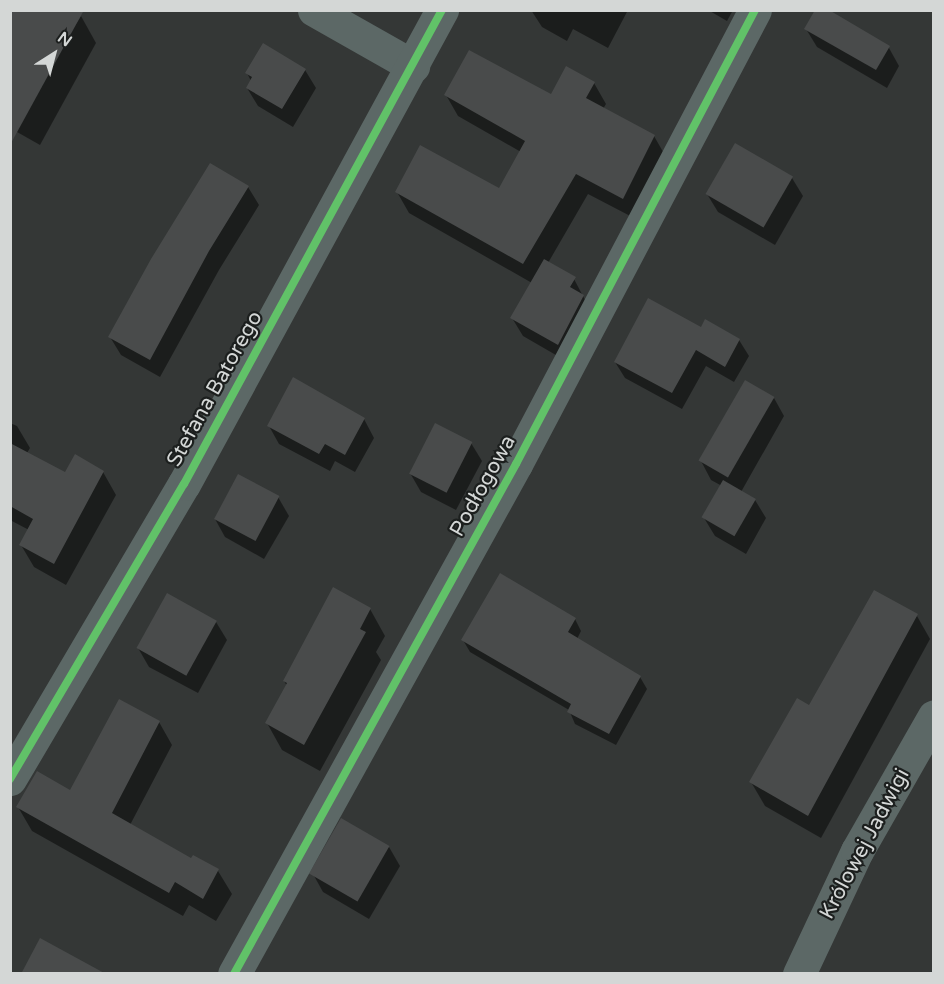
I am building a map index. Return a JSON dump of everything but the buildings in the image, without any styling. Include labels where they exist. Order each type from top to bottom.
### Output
[{"type":"street","points":[[314,10],[412,66]]},
{"type":"street","name":"Stefana Batorego","points":[[10,779],[184,484],[442,10]]},
{"type":"street","name":"Podłogowa","points":[[234,974],[516,464],[755,10]]},
{"type":"street","name":"Królowej Jadwigi","points":[[799,974],[857,851],[933,716]]},
{"type":"cycle path","points":[[10,779],[184,484],[442,10]]},
{"type":"cycle path","points":[[234,974],[516,464],[755,10]]}]
